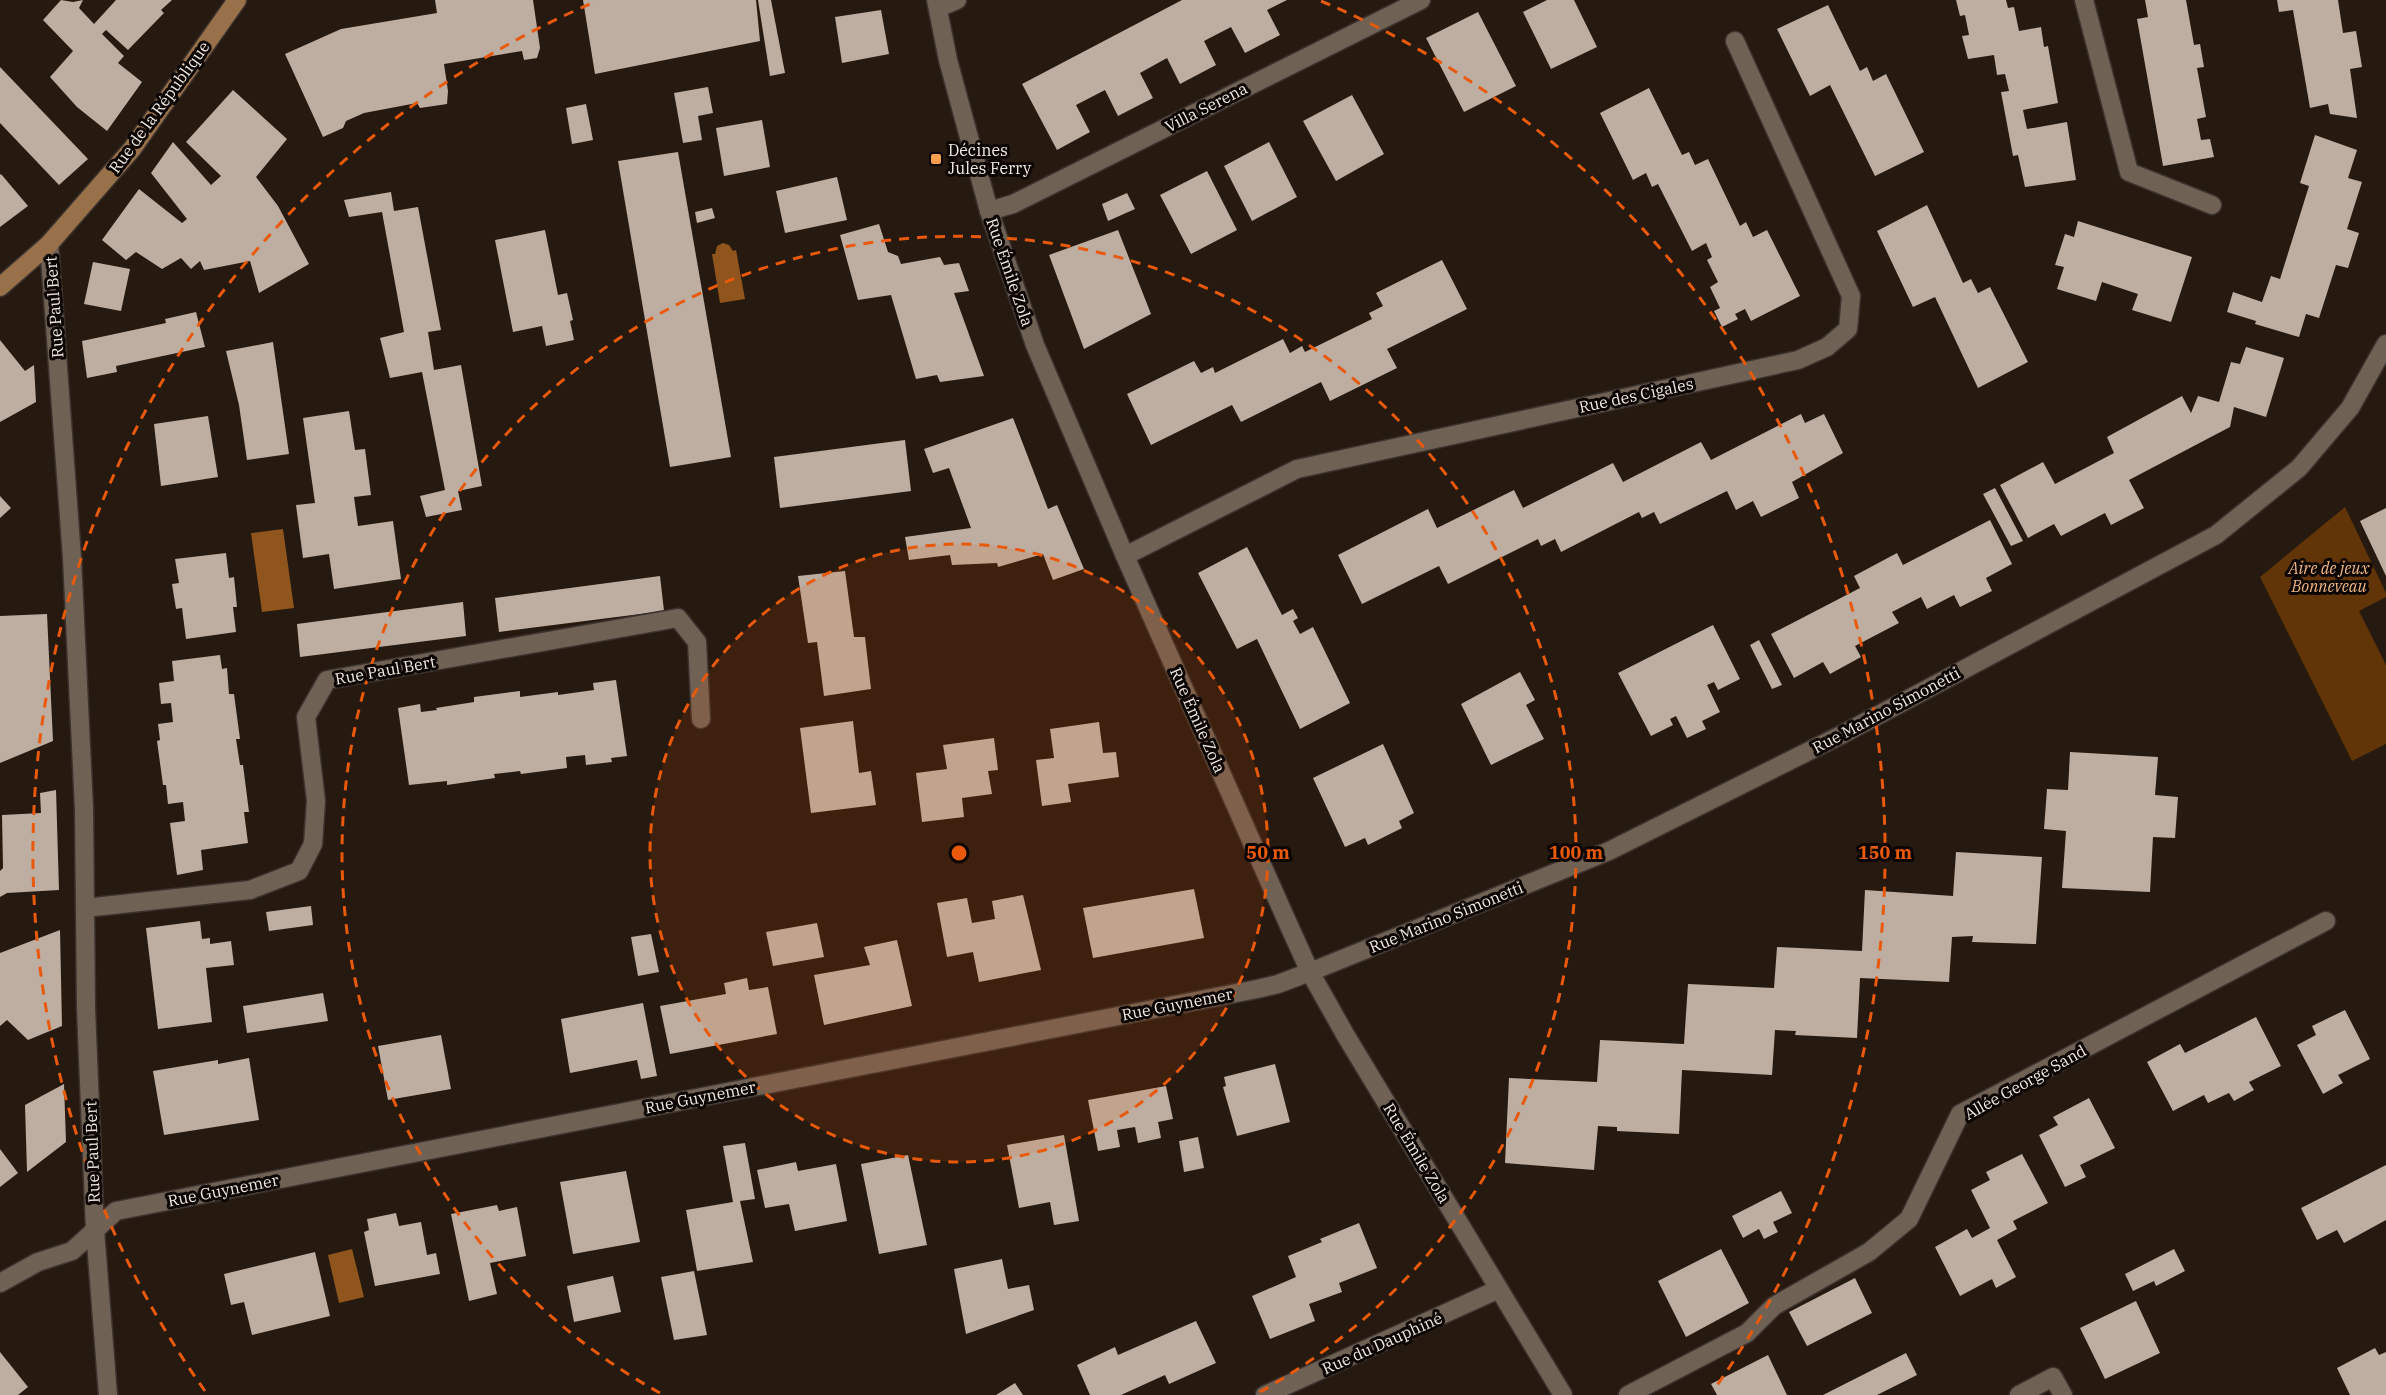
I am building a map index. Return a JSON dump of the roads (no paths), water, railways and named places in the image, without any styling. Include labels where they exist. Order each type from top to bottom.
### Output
[{"type":"street","name":"Rue de la République","points":[[0,287],[49,244],[132,149],[237,0]]},
{"type":"street","points":[[937,4],[957,0]]},
{"type":"street","name":"Villa Serena","points":[[989,211],[1013,204],[1421,0]]},
{"type":"street","points":[[2084,0],[2129,172],[2212,205]]},
{"type":"street","name":"Rue Émile Zola","points":[[937,4],[948,60],[989,211],[1035,345],[1125,556],[1310,972],[1346,1036],[1563,1395]]},
{"type":"street","name":"Rue des Cigales","points":[[1125,556],[1297,469],[1798,360],[1827,347],[1848,329],[1851,296],[1735,40]]},
{"type":"street","name":"Rue Paul Bert","points":[[49,244],[72,558],[84,809],[86,1008],[95,1230],[108,1395]]},
{"type":"street","name":"Rue Marino Simonetti","points":[[1310,972],[1609,851],[1841,735],[2216,535],[2299,468],[2350,408],[2386,344]]},
{"type":"street","name":"Rue Paul Bert","points":[[85,908],[250,890],[299,871],[313,844],[316,801],[306,717],[327,680],[678,618],[697,642],[701,719]]},
{"type":"street","name":"Allée George Sand","points":[[1628,1395],[1748,1333],[1774,1306],[1869,1252],[1909,1219],[1960,1114],[2326,921]]},
{"type":"street","name":"Rue Guynemer","points":[[0,1283],[38,1262],[72,1251],[116,1211],[1257,989],[1310,972]]},
{"type":"street","name":"Rue du Dauphiné","points":[[1265,1395],[1499,1289]]},
{"type":"street","points":[[2019,1395],[2053,1377],[2063,1395]]},
{"type":"place","name":"Décines Jules Ferry","points":[[936,159]]},
{"type":"park label","name":"Aire de jeux Bonneveau","points":[[2329,577]]}]
